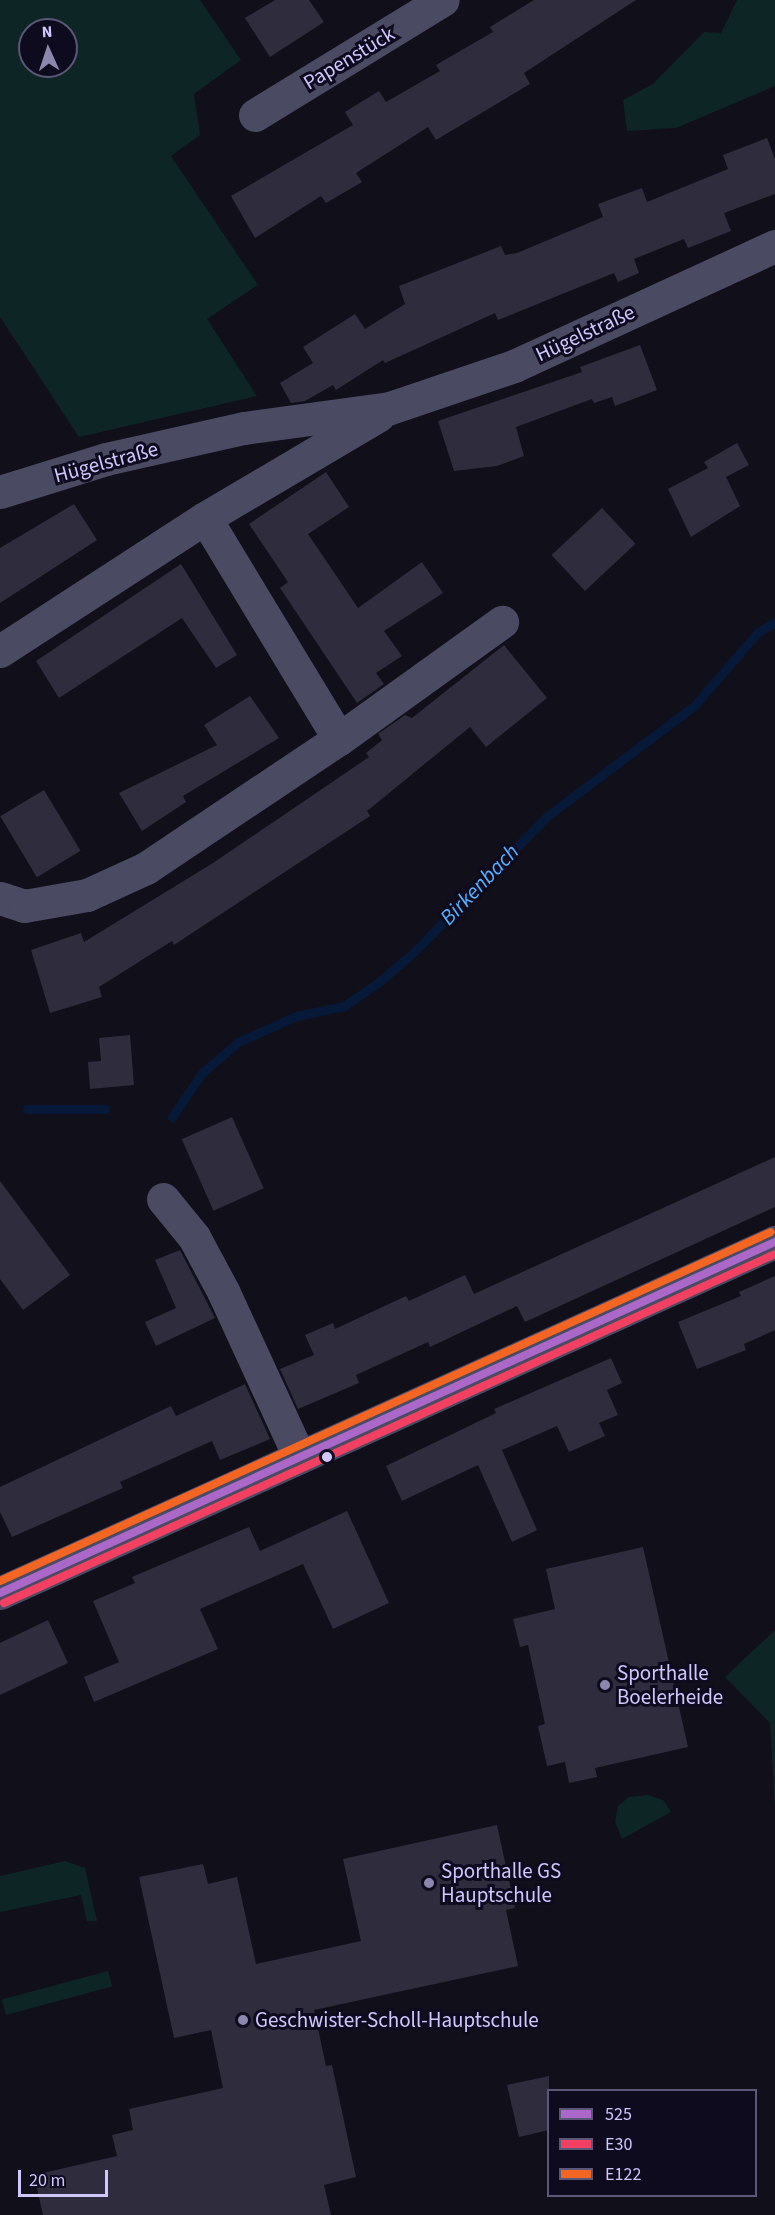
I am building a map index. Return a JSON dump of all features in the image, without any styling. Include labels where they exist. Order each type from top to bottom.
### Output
[{"type":"street","name":"Papenstück","points":[[255,115],[443,0]]},
{"type":"street","name":"Hügelstraße","points":[[0,492],[106,459],[244,428],[390,408],[514,366],[775,246]]},
{"type":"street","name":"Hügelstraße","points":[[0,651],[204,518],[390,408]]},
{"type":"street","points":[[204,518],[339,740]]},
{"type":"street","points":[[0,897],[24,906],[87,895],[146,868],[339,740],[502,622]]},
{"type":"street","points":[[163,1199],[194,1237],[223,1291],[299,1456]]},
{"type":"street","points":[[3,1583],[299,1456],[775,1242]]},
{"type":"green space","points":[[0,0],[200,0],[241,60],[194,94],[200,135],[171,156],[258,285],[207,319],[257,396],[79,437],[0,317]]},
{"type":"green space","points":[[737,0],[775,0],[775,86],[676,128],[627,131],[623,100],[653,84],[704,32],[721,33]]},
{"type":"green space","points":[[775,1630],[775,1809],[770,1723],[725,1677]]},
{"type":"green space","points":[[648,1795],[663,1800],[671,1812],[622,1839],[615,1822],[618,1806],[629,1797]]},
{"type":"green space","points":[[65,1861],[85,1868],[97,1921],[87,1921],[81,1895],[0,1912],[0,1876]]},
{"type":"green space","points":[[108,1971],[112,1986],[6,2015],[2,1999]]},
{"type":"building","points":[[275,0],[309,0],[324,22],[270,57],[245,18]]},
{"type":"building","points":[[534,0],[636,0],[524,73],[530,84],[436,140],[428,127],[356,173],[362,182],[326,203],[321,196],[255,238],[231,196],[353,125],[345,112],[379,91],[386,102],[440,71],[436,65],[493,32],[490,27]]},
{"type":"building","points":[[767,138],[775,159],[775,194],[724,213],[731,231],[688,248],[684,239],[634,259],[639,273],[618,282],[614,273],[498,320],[495,313],[385,363],[383,360],[336,390],[333,385],[305,401],[291,403],[280,383],[313,363],[303,347],[355,314],[365,329],[405,304],[399,286],[501,246],[505,255],[517,253],[603,217],[598,204],[642,188],[647,202],[728,169],[723,155]]},
{"type":"building","points":[[640,345],[657,390],[615,406],[612,397],[594,403],[592,399],[516,427],[524,456],[497,466],[454,471],[438,421],[582,372],[580,367]]},
{"type":"building","points":[[737,443],[749,465],[726,477],[740,506],[691,537],[668,489],[708,468],[704,462]]},
{"type":"building","points":[[326,472],[349,507],[308,534],[358,608],[422,562],[443,593],[384,631],[402,656],[376,673],[384,684],[357,703],[280,588],[288,582],[249,524]]},
{"type":"building","points":[[74,504],[97,540],[0,603],[0,548]]},
{"type":"building","points":[[602,508],[635,544],[585,591],[552,555]]},
{"type":"building","points":[[181,564],[237,655],[216,668],[182,618],[59,698],[36,661]]},
{"type":"building","points":[[504,645],[547,698],[486,747],[470,727],[367,811],[370,816],[174,945],[172,941],[99,987],[102,997],[50,1013],[31,950],[81,933],[84,942],[213,863],[369,757],[366,753],[382,740],[378,734],[405,715],[412,718]]},
{"type":"building","points":[[250,696],[279,738],[183,796],[186,802],[142,831],[119,793],[217,745],[204,725]]},
{"type":"building","points":[[44,790],[81,851],[37,877],[0,816]]},
{"type":"building","points":[[130,1035],[134,1085],[90,1089],[88,1062],[101,1061],[99,1038]]},
{"type":"building","points":[[232,1117],[264,1188],[213,1211],[182,1139]]},
{"type":"building","points":[[775,1157],[775,1207],[525,1322],[517,1306],[430,1347],[428,1342],[356,1375],[359,1383],[298,1409],[280,1369],[314,1355],[305,1335],[333,1323],[335,1329],[406,1296],[409,1301],[465,1275],[474,1294]]},
{"type":"building","points":[[0,1181],[70,1275],[23,1310],[0,1279]]},
{"type":"building","points":[[180,1250],[215,1318],[156,1346],[145,1322],[176,1308],[155,1260]]},
{"type":"building","points":[[775,1276],[775,1330],[744,1344],[746,1350],[697,1369],[678,1322],[741,1296],[739,1292]]},
{"type":"building","points":[[611,1358],[622,1383],[607,1390],[618,1415],[599,1423],[605,1436],[569,1452],[557,1426],[502,1450],[537,1530],[512,1542],[478,1465],[402,1501],[386,1466],[496,1413],[494,1409]]},
{"type":"building","points":[[245,1384],[270,1439],[220,1460],[212,1441],[120,1482],[123,1488],[12,1537],[0,1512],[0,1487],[171,1406],[176,1416]]},
{"type":"building","points":[[347,1511],[389,1603],[333,1629],[303,1564],[200,1609],[218,1649],[94,1702],[84,1677],[119,1662],[93,1601],[135,1583],[132,1577],[249,1527],[260,1551]]},
{"type":"building","name":"Sporthalle Boelerheide","points":[[643,1547],[688,1747],[595,1768],[597,1777],[569,1783],[565,1762],[547,1766],[538,1726],[545,1724],[528,1645],[520,1647],[513,1619],[555,1609],[546,1569]]},
{"type":"building","points":[[48,1620],[68,1663],[0,1695],[0,1643]]},
{"type":"building","points":[[497,1825],[515,1908],[506,1910],[518,1966],[314,2010],[326,2066],[332,2065],[356,2177],[324,2185],[331,2215],[43,2215],[34,2175],[117,2156],[112,2135],[133,2130],[129,2109],[223,2088],[211,2030],[174,2038],[139,1877],[203,1864],[208,1884],[237,1877],[256,1964],[361,1941],[343,1859]]},
{"type":"building","points":[[549,2076],[547,2130],[519,2137],[507,2085]]},
{"type":"waterway","name":"Birkenbach","points":[[172,1117],[202,1073],[238,1042],[296,1016],[344,1006],[379,982],[413,953],[546,817],[694,706],[758,632],[775,622]]},
{"type":"waterway","name":"Birkenbach","points":[[27,1109],[105,1109]]},
{"type":"transit line","name":"E122","points":[[0,1581],[771,1232]]},
{"type":"transit line","name":"525","points":[[0,1593],[775,1242]]},
{"type":"transit line","name":"E30","points":[[4,1603],[775,1254]]},
{"type":"place","name":"Sporthalle Boelerheide","points":[[605,1685]]},
{"type":"place","name":"Sporthalle GS Hauptschule","points":[[429,1883]]},
{"type":"place","name":"Geschwister-Scholl-Hauptschule","points":[[243,2020]]}]
